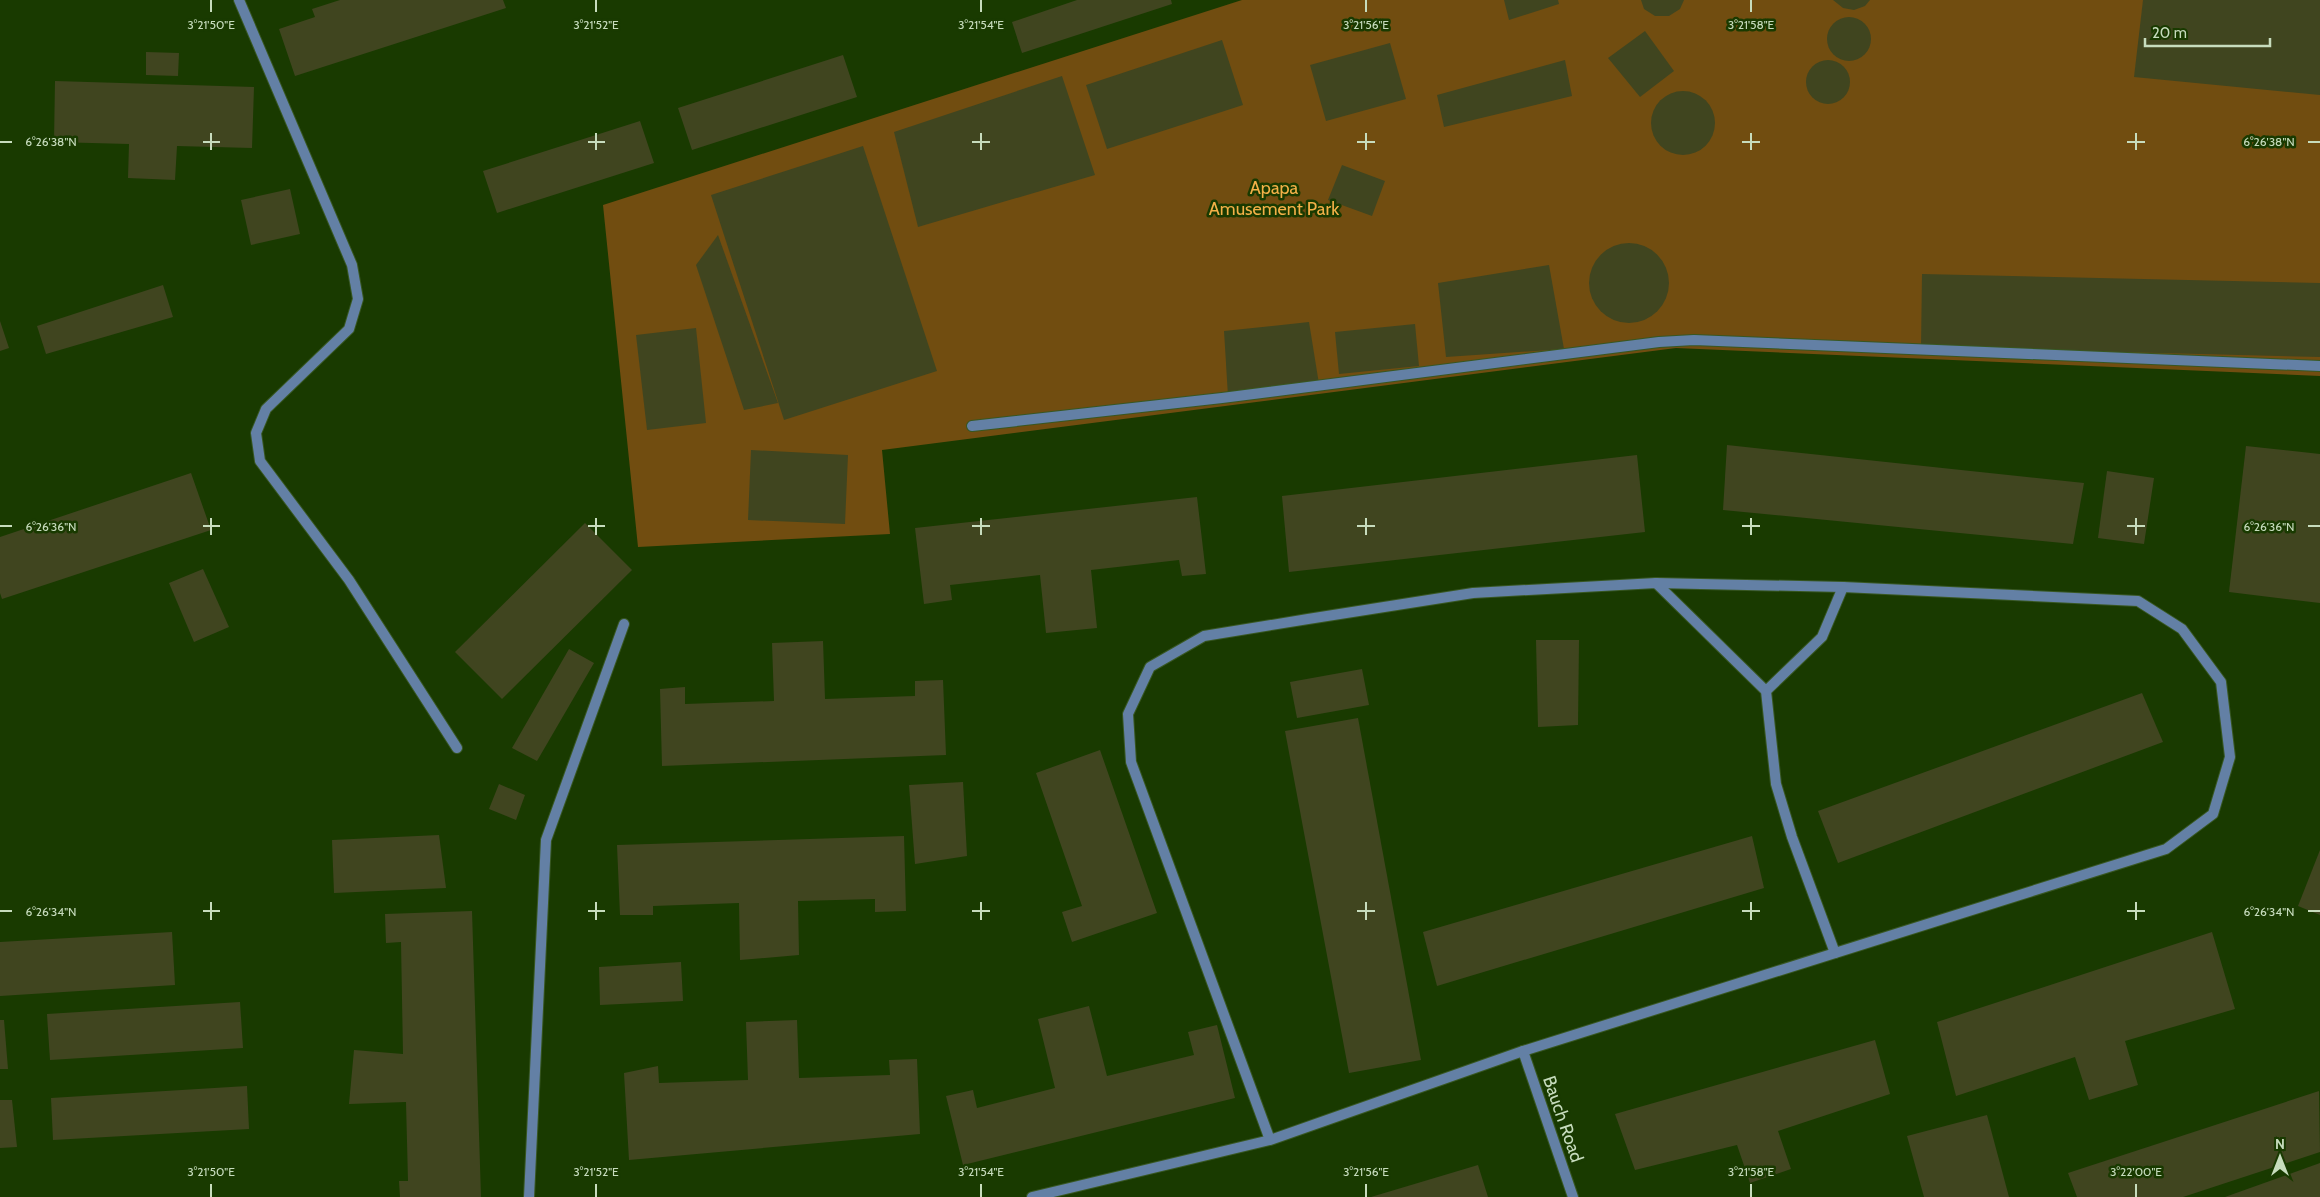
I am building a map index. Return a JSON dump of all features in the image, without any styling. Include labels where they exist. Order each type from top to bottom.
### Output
[{"type":"street","points":[[239,0],[352,266],[358,299],[349,329],[266,409],[256,433],[260,462],[349,580],[457,748]]},
{"type":"street","points":[[972,426],[1222,398],[1659,342],[1694,340],[2320,366]]},
{"type":"street","points":[[1656,583],[1766,691],[1776,784],[1792,837],[1835,953]]},
{"type":"street","points":[[1032,1197],[1270,1140],[1385,1097],[1523,1051],[2166,849],[2213,814],[2230,757],[2221,682],[2182,629],[2138,601],[1843,587],[1656,583],[1473,593],[1204,636],[1150,667],[1128,714],[1131,762],[1270,1140]]},
{"type":"street","points":[[1766,691],[1822,638],[1843,587]]},
{"type":"street","points":[[529,1197],[546,840],[624,624]]},
{"type":"street","name":"Bauch Road","points":[[1523,1051],[1573,1197]]},
{"type":"green space","name":"Apapa Amusement Park","points":[[1242,0],[2320,0],[2320,376],[1676,348],[882,450],[890,534],[638,547],[603,205]]},
{"type":"building","points":[[340,0],[503,0],[506,8],[295,76],[279,29],[315,17],[312,9]]},
{"type":"building","points":[[1077,0],[1171,0],[1172,4],[1022,53],[1012,22]]},
{"type":"building","points":[[1504,0],[1558,0],[1559,4],[1509,20]]},
{"type":"building","points":[[1641,0],[1684,0],[1680,9],[1669,16],[1655,16],[1644,9]]},
{"type":"building","points":[[1833,0],[1870,0],[1865,6],[1854,10],[1843,8]]},
{"type":"building","points":[[2143,0],[2320,0],[2320,95],[2134,77]]},
{"type":"building","points":[[1849,17],[1861,21],[1867,27],[1871,39],[1867,51],[1861,57],[1849,61],[1837,57],[1831,51],[1827,39],[1831,27],[1837,21]]},
{"type":"building","points":[[1645,31],[1674,71],[1640,97],[1608,58]]},
{"type":"building","points":[[1222,40],[1243,105],[1107,149],[1086,85]]},
{"type":"building","points":[[1390,43],[1406,99],[1326,121],[1310,65]]},
{"type":"building","points":[[146,52],[179,53],[178,76],[146,75]]},
{"type":"building","points":[[843,55],[857,97],[692,150],[678,108]]},
{"type":"building","points":[[1565,60],[1572,96],[1444,127],[1437,95]]},
{"type":"building","points":[[1828,60],[1840,64],[1846,70],[1850,82],[1846,94],[1840,100],[1828,104],[1816,100],[1810,94],[1806,82],[1810,70],[1816,64]]},
{"type":"building","points":[[1062,76],[1095,175],[918,227],[894,132]]},
{"type":"building","points":[[55,81],[254,87],[252,148],[177,146],[175,180],[128,178],[129,144],[54,142]]},
{"type":"building","points":[[1683,91],[1695,93],[1706,100],[1713,111],[1715,123],[1713,135],[1706,146],[1695,153],[1683,155],[1671,153],[1660,146],[1653,135],[1651,123],[1653,111],[1660,100],[1671,93]]},
{"type":"building","points":[[640,121],[654,163],[497,213],[483,171]]},
{"type":"building","points":[[863,146],[937,371],[784,420],[711,195]]},
{"type":"building","points":[[1342,165],[1385,181],[1372,216],[1328,200]]},
{"type":"building","points":[[290,189],[300,234],[251,245],[241,200]]},
{"type":"building","points":[[718,235],[778,403],[744,410],[696,265]]},
{"type":"building","points":[[1629,243],[1644,246],[1657,255],[1666,268],[1669,283],[1666,298],[1657,311],[1644,320],[1629,323],[1614,320],[1601,311],[1592,298],[1589,283],[1592,268],[1601,255],[1614,246]]},
{"type":"building","points":[[1549,265],[1564,349],[1446,357],[1438,283]]},
{"type":"building","points":[[1922,274],[2320,283],[2320,357],[1921,347]]},
{"type":"building","points":[[163,285],[173,317],[46,354],[37,326]]},
{"type":"building","points":[[0,321],[9,348],[0,351]]},
{"type":"building","points":[[1309,322],[1319,384],[1228,396],[1224,331]]},
{"type":"building","points":[[1415,324],[1419,366],[1339,374],[1335,332]]},
{"type":"building","points":[[696,328],[706,423],[647,430],[636,335]]},
{"type":"building","points":[[1727,445],[2084,483],[2073,544],[1723,510]]},
{"type":"building","points":[[2246,446],[2320,454],[2320,603],[2229,592]]},
{"type":"building","points":[[751,450],[848,455],[845,524],[748,520]]},
{"type":"building","points":[[1637,455],[1645,532],[1289,572],[1282,496]]},
{"type":"building","points":[[2107,471],[2154,478],[2144,544],[2098,538]]},
{"type":"building","points":[[191,473],[211,530],[2,599],[0,593],[0,537]]},
{"type":"building","points":[[1197,497],[1206,574],[1182,576],[1179,560],[1091,570],[1097,628],[1046,633],[1040,575],[950,585],[952,600],[924,604],[915,528]]},
{"type":"building","points":[[585,523],[632,570],[502,699],[455,652]]},
{"type":"building","points":[[203,569],[229,627],[194,642],[169,583]]},
{"type":"building","points":[[1536,640],[1579,640],[1578,725],[1538,727]]},
{"type":"building","points":[[823,641],[825,699],[915,696],[915,681],[943,680],[946,755],[662,766],[660,689],[685,687],[685,704],[774,701],[772,643]]},
{"type":"building","points":[[569,649],[594,663],[537,761],[512,748]]},
{"type":"building","points":[[1362,669],[1369,705],[1297,718],[1290,682]]},
{"type":"building","points":[[2142,693],[2163,742],[1838,863],[1818,811]]},
{"type":"building","points":[[1358,718],[1421,1060],[1349,1073],[1285,731]]},
{"type":"building","points":[[1100,750],[1157,913],[1072,942],[1062,912],[1082,906],[1036,773]]},
{"type":"building","points":[[963,782],[967,856],[915,864],[909,785]]},
{"type":"building","points":[[499,784],[525,795],[516,820],[489,809]]},
{"type":"building","points":[[439,835],[446,888],[334,893],[332,840]]},
{"type":"building","points":[[904,836],[906,911],[875,912],[875,899],[798,901],[799,955],[740,960],[739,903],[653,906],[653,915],[620,915],[617,845]]},
{"type":"building","points":[[1752,836],[1764,888],[1437,986],[1423,932]]},
{"type":"building","points":[[2320,850],[2320,915],[2298,906]]},
{"type":"building","points":[[472,911],[481,1197],[400,1197],[399,1181],[408,1181],[406,1102],[349,1104],[354,1050],[403,1054],[401,942],[386,943],[385,914]]},
{"type":"building","points":[[172,932],[175,985],[0,996],[0,942]]},
{"type":"building","points":[[2212,932],[2235,1009],[2125,1041],[2138,1085],[2089,1100],[2075,1057],[1956,1096],[1937,1022]]},
{"type":"building","points":[[681,962],[683,1001],[600,1005],[599,967]]},
{"type":"building","points":[[240,1002],[243,1048],[50,1060],[47,1014]]},
{"type":"building","points":[[1089,1006],[1107,1076],[1194,1055],[1188,1032],[1217,1025],[1235,1098],[963,1165],[946,1096],[973,1090],[977,1108],[1055,1088],[1038,1019]]},
{"type":"building","points":[[0,1020],[4,1020],[8,1069],[0,1069]]},
{"type":"building","points":[[797,1020],[799,1078],[890,1075],[889,1060],[917,1059],[920,1134],[629,1160],[624,1073],[658,1066],[659,1083],[748,1080],[746,1022]]},
{"type":"building","points":[[1875,1040],[1890,1094],[1778,1131],[1791,1169],[1750,1183],[1737,1145],[1635,1170],[1615,1114]]},
{"type":"building","points":[[247,1086],[249,1129],[53,1140],[51,1098]]},
{"type":"building","points":[[2319,1091],[2320,1152],[2183,1197],[2077,1197],[2068,1173]]},
{"type":"building","points":[[0,1100],[12,1100],[17,1147],[0,1148]]},
{"type":"building","points":[[1987,1115],[2009,1197],[1924,1197],[1907,1136]]},
{"type":"building","points":[[2320,1163],[2320,1197],[2225,1197]]},
{"type":"building","points":[[1478,1165],[1488,1197],[1371,1197]]}]
